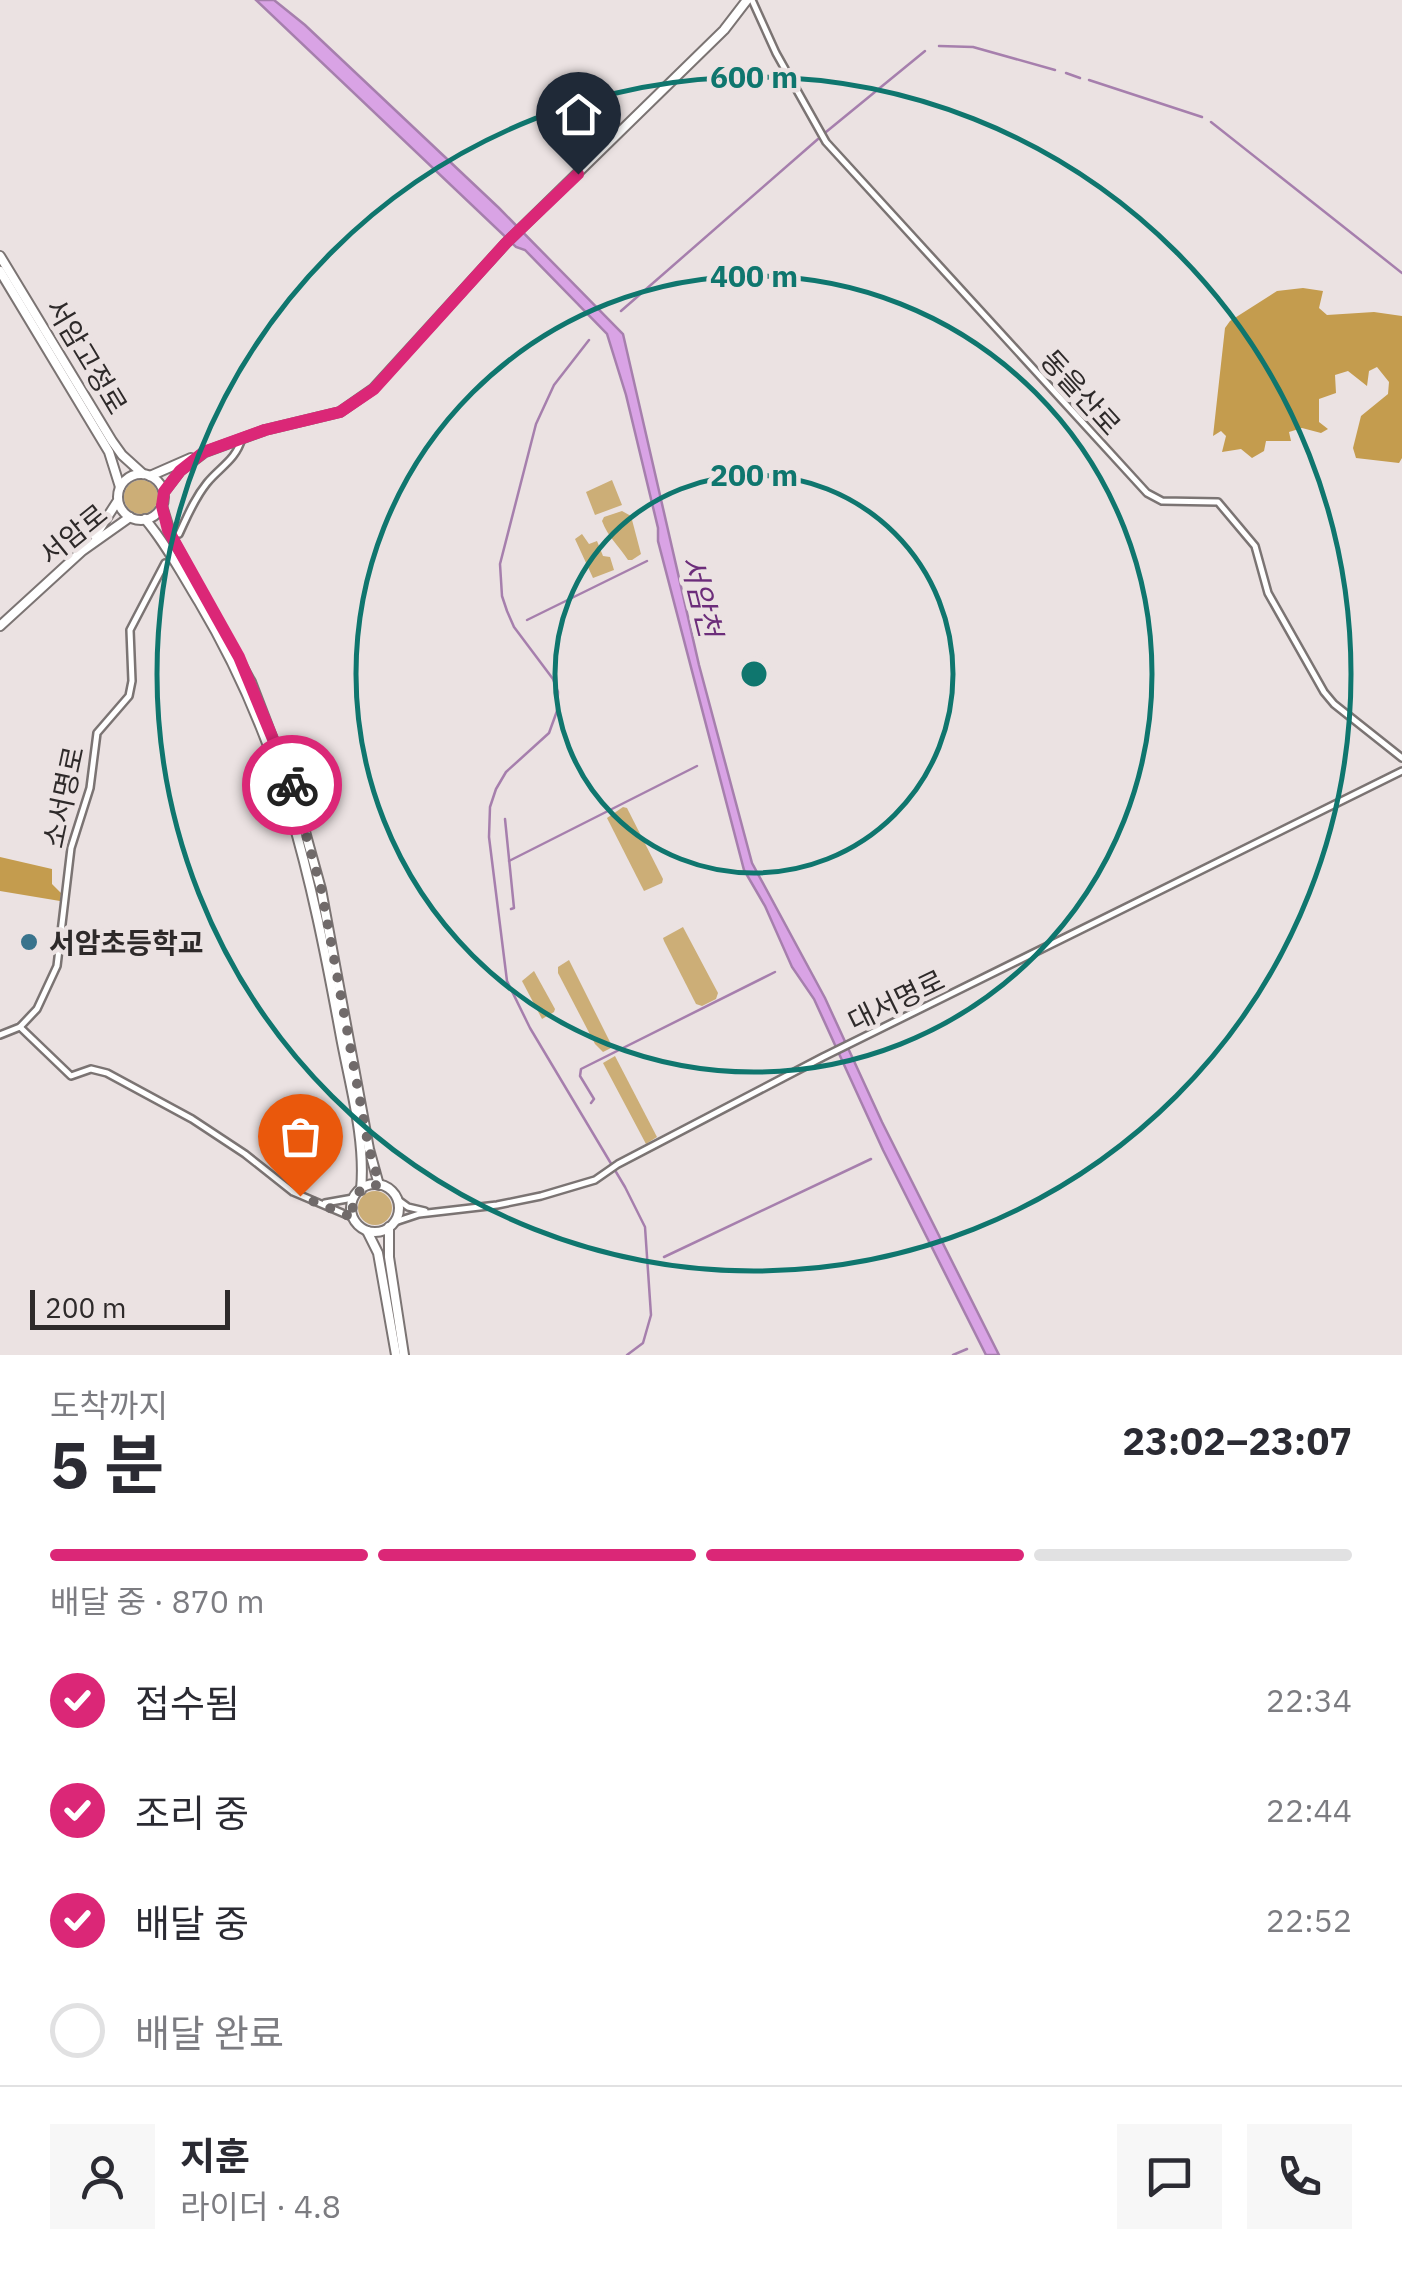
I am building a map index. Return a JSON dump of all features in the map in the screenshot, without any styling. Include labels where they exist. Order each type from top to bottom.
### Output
[{"type":"main road","points":[[82,551],[111,516],[120,487],[129,476],[147,475],[242,436],[327,417],[356,402],[394,368],[506,243],[724,30],[749,0]]},
{"type":"main road","name":"서암고정로","points":[[0,256],[122,456],[147,475]]},
{"type":"main road","name":"서암고정로","points":[[0,270],[109,452],[120,487]]},
{"type":"main road","points":[[204,452],[180,471],[164,492],[162,506],[168,530],[239,657],[296,798],[321,888],[369,1149],[380,1185]]},
{"type":"main road","points":[[147,475],[164,492]]},
{"type":"main road","points":[[118,500],[130,517],[145,520],[180,570],[230,658],[260,723],[294,819],[318,909],[348,1074],[362,1164],[360,1190]]},
{"type":"main road","points":[[145,520],[162,506]]},
{"type":"main road","name":"서암로","points":[[0,626],[82,551],[130,517]]},
{"type":"main road","points":[[396,1355],[378,1252],[367,1231],[354,1218],[353,1198],[360,1190],[380,1185],[397,1199],[389,1257],[404,1355]]},
{"type":"main road","points":[[367,1231],[382,1231],[392,1224]]},
{"type":"street","name":"동을산로","points":[[749,0],[826,142],[1146,493],[1162,501],[1218,502],[1254,546],[1268,593],[1324,692],[1402,758]]},
{"type":"street","points":[[179,534],[194,501],[232,460],[242,436]]},
{"type":"street","name":"소서명로","points":[[20,1027],[46,994],[57,966],[71,848],[90,788],[97,733],[129,696],[130,630],[165,564]]},
{"type":"street","name":"대서명로","points":[[392,1224],[433,1212],[530,1199],[594,1180],[827,1055],[1402,771]]},
{"type":"street","points":[[0,1035],[20,1027],[70,1076],[91,1069],[107,1072],[192,1119],[292,1192],[354,1218]]},
{"type":"street","points":[[322,1203],[353,1198]]},
{"type":"street","points":[[397,1199],[408,1207],[433,1212]]},
{"type":"shaded area","points":[[256,0],[274,0],[305,25],[499,208],[623,334],[699,665],[752,863],[825,998],[882,1122],[999,1355],[986,1355],[883,1150],[814,999],[792,967],[744,870],[658,541],[626,395],[607,334],[525,250],[516,247]]},
{"type":"shaded area","points":[[1277,291],[1323,291],[1319,308],[1327,315],[1374,312],[1402,316],[1399,463],[1356,458],[1353,448],[1361,416],[1388,394],[1389,382],[1377,367],[1369,371],[1367,386],[1348,371],[1335,375],[1336,393],[1319,399],[1319,422],[1328,429],[1321,433],[1302,428],[1289,432],[1291,441],[1266,441],[1264,451],[1252,458],[1241,449],[1222,452],[1226,436],[1221,431],[1213,436],[1225,328]]},
{"type":"shaded area","points":[[141,480],[153,485],[158,497],[153,509],[141,514],[129,509],[124,497],[129,485]]},
{"type":"shaded area","points":[[612,480],[622,505],[595,515],[586,492]]},
{"type":"shaded area","points":[[622,511],[631,516],[641,554],[632,560],[610,537],[602,521]]},
{"type":"shaded area","points":[[582,534],[589,544],[597,541],[603,556],[610,557],[614,570],[593,578],[575,539]]},
{"type":"shaded area","points":[[627,808],[663,879],[644,891],[607,818]]},
{"type":"shaded area","points":[[0,857],[52,869],[52,884],[61,893],[60,901],[0,891]]},
{"type":"shaded area","points":[[683,927],[718,993],[716,999],[702,1006],[696,1004],[663,938]]},
{"type":"shaded area","points":[[569,960],[611,1044],[603,1052],[558,973],[558,967]]},
{"type":"shaded area","points":[[534,971],[555,1009],[542,1019],[522,981]]},
{"type":"shaded area","points":[[615,1056],[657,1137],[646,1144],[603,1063]]},
{"type":"shaded area","points":[[375,1191],[387,1196],[392,1208],[387,1220],[375,1225],[363,1220],[358,1208],[363,1196]]},
{"type":"waterway","points":[[939,46],[973,47],[1055,70]]},
{"type":"waterway","points":[[826,132],[925,51]]},
{"type":"waterway","points":[[1066,73],[1080,78]]},
{"type":"waterway","points":[[1089,80],[1202,117]]},
{"type":"waterway","points":[[1211,122],[1402,273]]},
{"type":"waterway","points":[[621,311],[818,139]]},
{"type":"waterway","points":[[589,340],[554,385],[536,424],[500,564],[502,596],[514,627],[553,679],[558,692],[557,711],[549,733],[506,772],[496,789],[490,807],[489,837],[507,981],[645,1227],[651,1315],[643,1343],[627,1355]]},
{"type":"waterway","points":[[527,620],[647,561]]},
{"type":"waterway","points":[[509,861],[697,766]]},
{"type":"waterway","points":[[505,819],[514,908],[511,909]]},
{"type":"waterway","points":[[591,1103],[594,1099],[580,1076],[581,1069],[775,972]]},
{"type":"waterway","points":[[664,1257],[871,1159]]},
{"type":"waterway","points":[[953,1355],[967,1349]]},
{"type":"way so far","points":[[292,785],[321,888],[369,1149],[380,1185],[364,1187],[353,1198],[354,1218],[300,1196]]},
{"type":"place","name":"서암초등학교","points":[[29,942]]},
{"type":"route","points":[[292,785],[239,657],[168,530],[162,506],[164,492],[172,479],[204,452],[265,430],[340,412],[374,389],[506,243],[578,174]]},
{"type":"water label","name":"서암천","points":[[702,596]]}]
